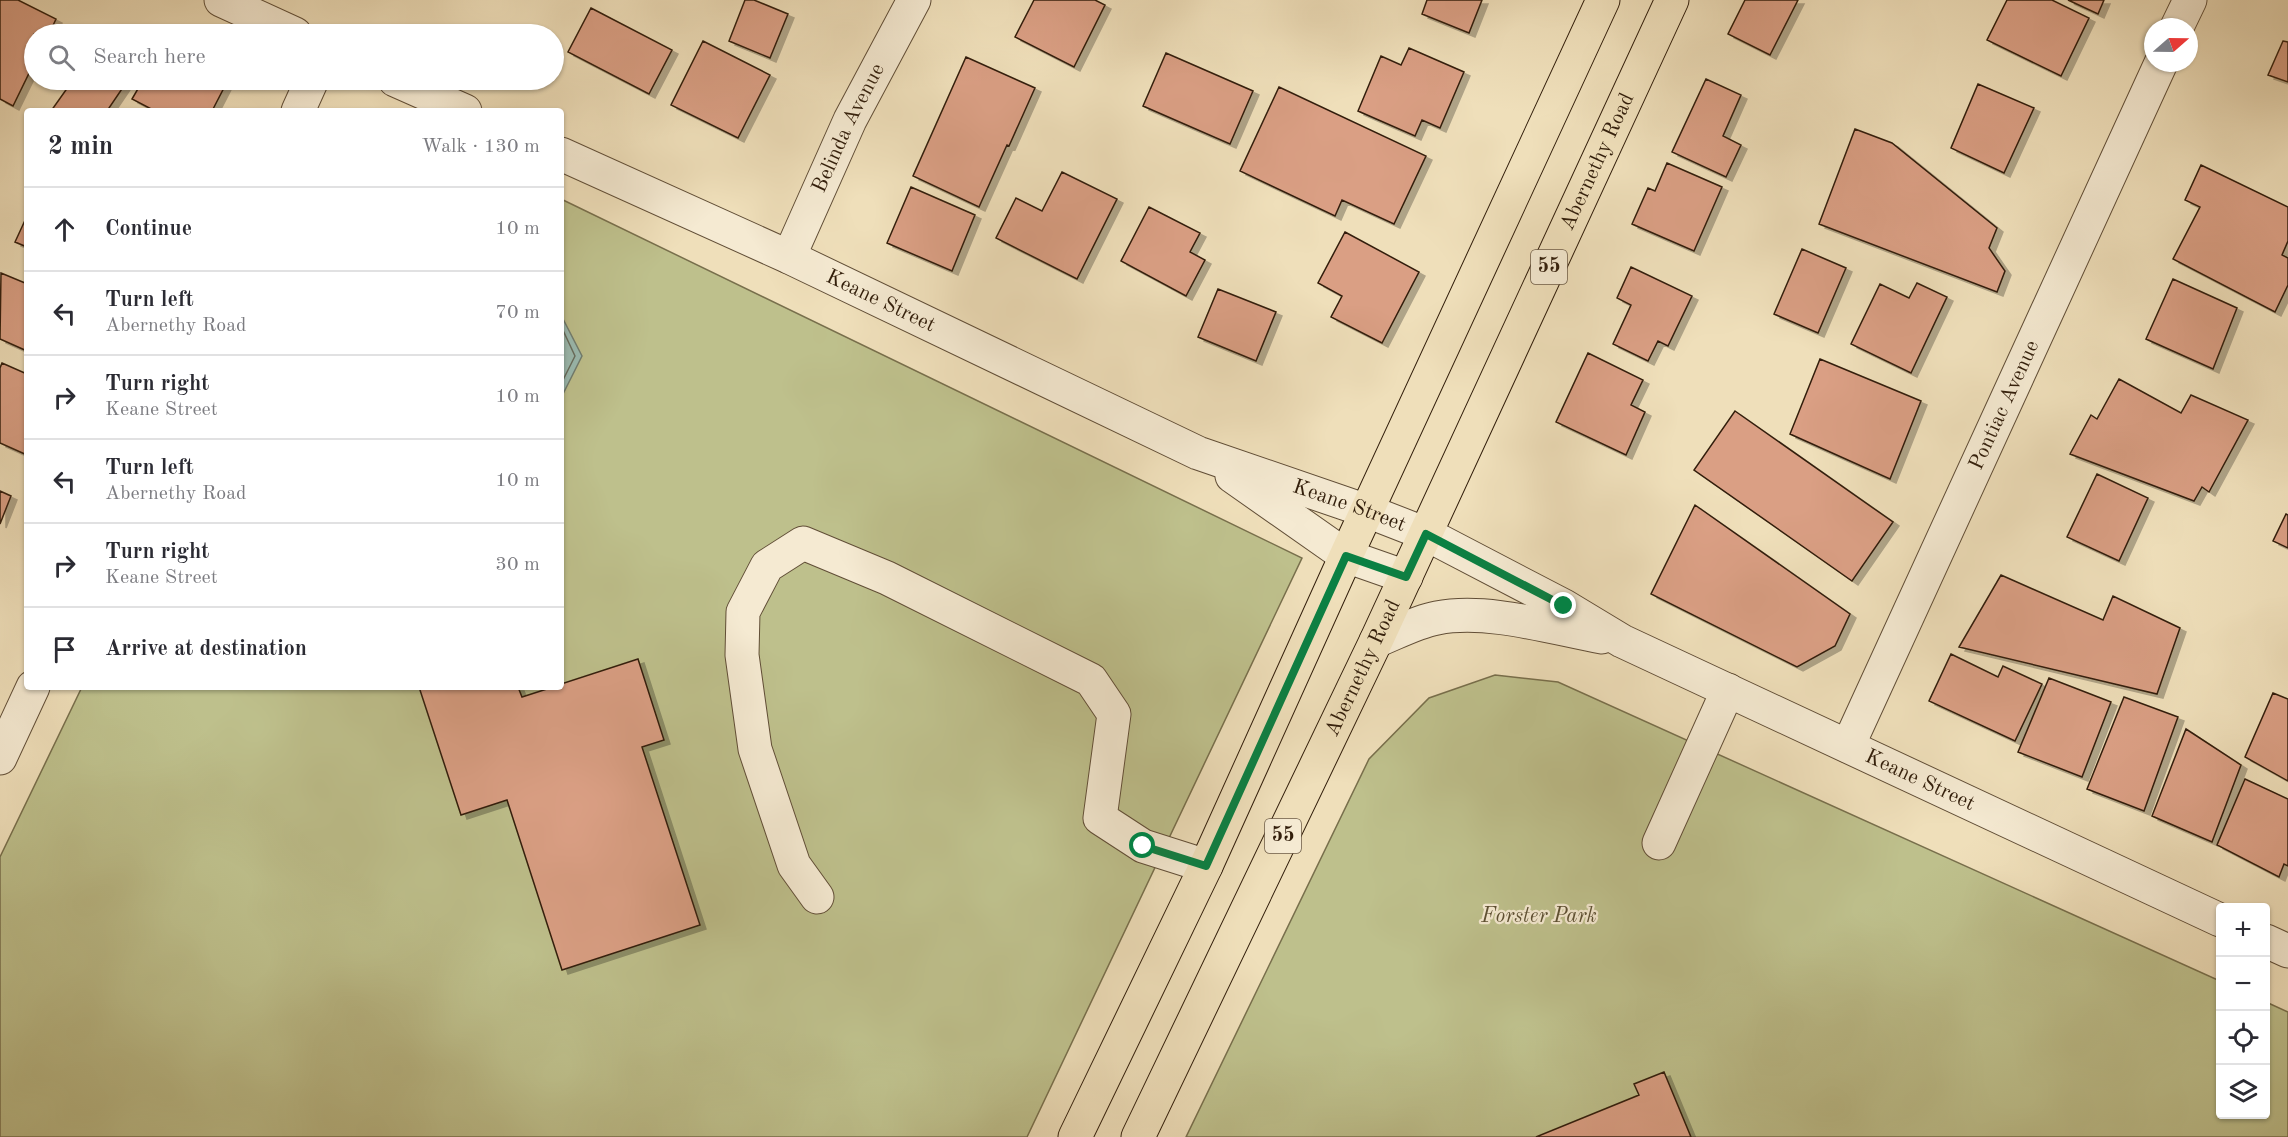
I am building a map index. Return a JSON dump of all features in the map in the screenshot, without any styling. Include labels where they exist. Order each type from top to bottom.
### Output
[{"type":"main road","points":[[1075,1137],[1206,866],[1346,556],[1603,0]]},
{"type":"main road","name":"Abernethy Road","points":[[1138,1137],[1376,641],[1672,0]]},
{"type":"street","points":[[221,0],[273,24]]},
{"type":"street","name":"Belinda Avenue","points":[[789,256],[849,120],[914,0]]},
{"type":"street","points":[[2181,18],[2190,0]]},
{"type":"street","name":"Pontiac Avenue","points":[[1848,746],[2157,72]]},
{"type":"street","points":[[299,108],[307,90]]},
{"type":"street","points":[[417,90],[458,108]]},
{"type":"street","name":"Keane Street","points":[[564,155],[789,256],[1198,453],[1426,534],[1564,606],[1622,641],[2216,918]]},
{"type":"street","name":"Keane Street","points":[[1198,453],[1346,556],[1406,577]]},
{"type":"street","points":[[817,897],[794,865],[755,749],[742,655],[743,612],[767,566],[803,543],[887,578],[1091,680],[1114,714],[1100,818],[1143,846],[1206,866]]},
{"type":"street","name":"Keane Street","points":[[1376,641],[1425,621],[1453,615],[1485,616],[1622,641]]},
{"type":"street","points":[[0,758],[32,690]]},
{"type":"street","points":[[1659,843],[1728,690]]},
{"type":"street","points":[[2270,942],[2288,951]]},
{"type":"green space","points":[[564,200],[1302,558],[1027,1137],[0,1137],[0,857],[81,690],[564,690]]},
{"type":"green space","name":"Forster Park","points":[[1495,675],[1558,682],[2216,979],[2216,1119],[2270,1119],[2270,1004],[2288,1012],[2288,1137],[1186,1137],[1369,759],[1429,698]]},
{"type":"water","points":[[564,321],[582,356],[564,392]]},
{"type":"building","points":[[0,0],[18,0],[56,19],[54,24],[24,24],[24,83],[13,106],[0,99]]},
{"type":"building","points":[[745,0],[754,0],[788,14],[770,58],[729,41]]},
{"type":"building","points":[[1034,0],[1095,0],[1105,5],[1074,67],[1015,37]]},
{"type":"building","points":[[1427,0],[1482,0],[1469,33],[1422,14]]},
{"type":"building","points":[[1745,0],[1798,0],[1770,55],[1728,34]]},
{"type":"building","points":[[2007,0],[2052,0],[2089,18],[2061,76],[1987,40]]},
{"type":"building","points":[[2068,0],[2104,0],[2098,14]]},
{"type":"building","points":[[591,8],[672,50],[649,94],[568,52]]},
{"type":"building","points":[[703,41],[770,75],[738,138],[671,105]]},
{"type":"building","points":[[2283,41],[2288,42],[2288,82],[2268,75]]},
{"type":"building","points":[[1409,48],[1464,72],[1440,128],[1422,120],[1415,136],[1358,111],[1381,56],[1401,65]]},
{"type":"building","points":[[1166,53],[1253,91],[1230,144],[1143,106]]},
{"type":"building","points":[[966,57],[1035,88],[979,207],[913,176]]},
{"type":"building","points":[[1706,79],[1741,95],[1723,136],[1741,145],[1726,177],[1672,152]]},
{"type":"building","points":[[1978,84],[2034,108],[2004,173],[1951,148]]},
{"type":"building","points":[[1279,87],[1426,156],[1394,224],[1342,200],[1335,216],[1240,171]]},
{"type":"building","points":[[66,90],[121,90],[109,108],[53,108]]},
{"type":"building","points":[[137,90],[223,90],[214,108],[149,108],[132,99]]},
{"type":"building","points":[[1855,129],[1892,143],[1997,228],[1989,248],[2005,271],[1997,292],[1819,224]]},
{"type":"building","points":[[1667,163],[1722,187],[1694,251],[1632,224],[1648,188],[1655,191]]},
{"type":"building","points":[[2201,165],[2288,207],[2288,241],[2282,255],[2288,258],[2288,285],[2275,312],[2173,259],[2200,207],[2185,200]]},
{"type":"building","points":[[1062,172],[1117,199],[1077,279],[996,238],[1016,198],[1042,211]]},
{"type":"building","points":[[911,187],[975,215],[952,271],[887,243]]},
{"type":"building","points":[[1149,207],[1200,233],[1190,252],[1205,260],[1186,296],[1121,261]]},
{"type":"building","points":[[24,222],[24,246],[15,242]]},
{"type":"building","points":[[1345,232],[1419,272],[1382,343],[1331,317],[1342,296],[1318,283]]},
{"type":"building","points":[[1802,249],[1846,268],[1818,333],[1774,314]]},
{"type":"building","points":[[1631,267],[1692,296],[1668,346],[1658,341],[1648,361],[1613,344],[1631,305],[1617,298]]},
{"type":"building","points":[[1,273],[24,283],[24,350],[0,339]]},
{"type":"building","points":[[2173,279],[2237,308],[2213,369],[2146,339]]},
{"type":"building","points":[[1917,283],[1947,297],[1911,373],[1851,344],[1880,284],[1909,298]]},
{"type":"building","points":[[1218,289],[1276,312],[1256,361],[1198,337]]},
{"type":"building","points":[[1588,353],[1643,380],[1631,405],[1645,412],[1626,455],[1556,422]]},
{"type":"building","points":[[1820,359],[1921,401],[1890,479],[1790,434]]},
{"type":"building","points":[[2,363],[24,373],[24,454],[0,443],[0,368]]},
{"type":"building","points":[[2119,379],[2181,413],[2191,395],[2248,420],[2209,492],[2202,487],[2194,501],[2070,454],[2091,415],[2097,419]]},
{"type":"building","points":[[1735,411],[1893,522],[1852,581],[1694,470]]},
{"type":"building","points":[[2097,474],[2148,498],[2119,561],[2067,537]]},
{"type":"building","points":[[0,491],[11,496],[0,524]]},
{"type":"building","points":[[1695,505],[1850,614],[1835,646],[1797,667],[1651,594]]},
{"type":"building","points":[[2286,514],[2288,515],[2288,548],[2273,541]]},
{"type":"building","points":[[2001,575],[2103,620],[2113,596],[2180,628],[2157,694],[1959,647]]},
{"type":"building","points":[[1951,654],[1998,677],[2003,666],[2042,684],[2015,741],[1929,701]]},
{"type":"building","points":[[638,659],[664,740],[642,747],[700,925],[562,970],[507,800],[461,815],[420,690],[519,690],[522,697],[544,690],[564,690],[564,683]]},
{"type":"building","points":[[2049,678],[2111,702],[2082,777],[2018,752]]},
{"type":"building","points":[[2273,693],[2288,699],[2288,781],[2245,757]]},
{"type":"building","points":[[2124,697],[2178,717],[2144,811],[2087,789]]},
{"type":"building","points":[[2186,729],[2241,765],[2212,842],[2152,816]]},
{"type":"building","points":[[2245,779],[2288,799],[2288,866],[2284,864],[2279,877],[2217,845]]},
{"type":"building","points":[[1664,1072],[1691,1137],[1536,1137],[1639,1095],[1634,1084]]},
{"type":"route","points":[[1143,846],[1206,866],[1346,556],[1406,577],[1426,534],[1564,606]]}]
